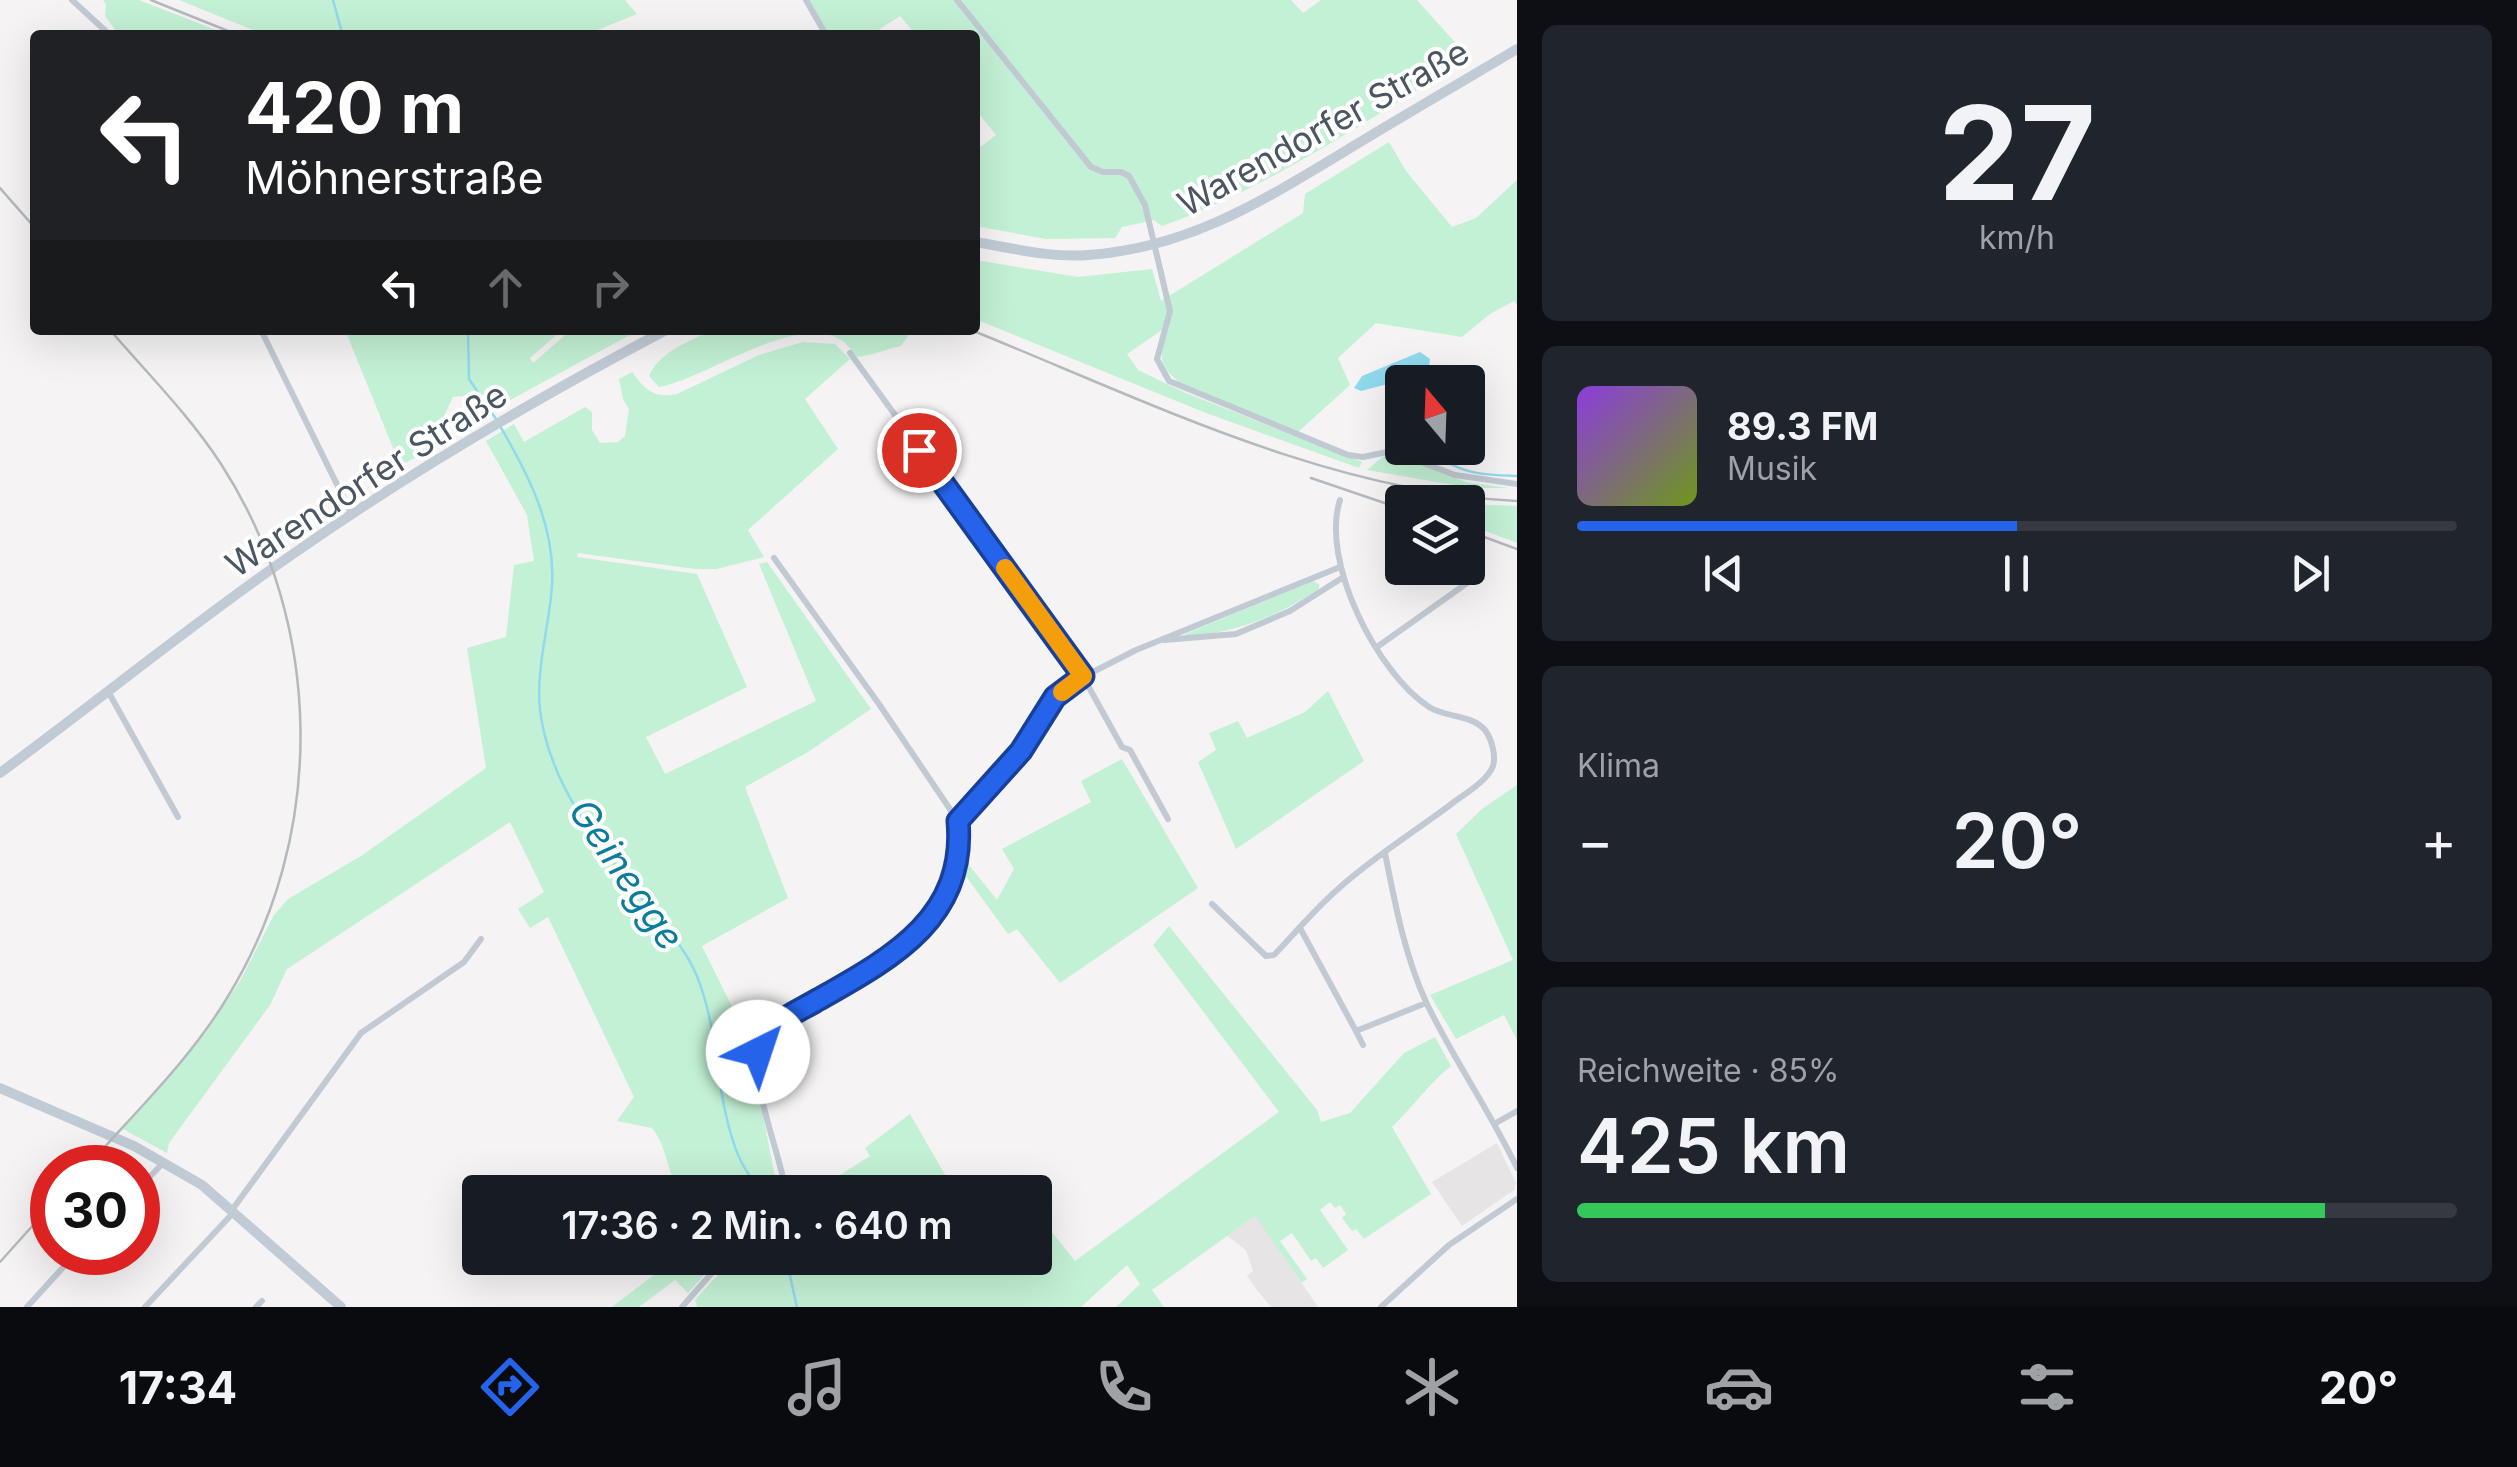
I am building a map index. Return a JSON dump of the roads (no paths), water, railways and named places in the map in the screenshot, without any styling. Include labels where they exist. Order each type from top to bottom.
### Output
[{"type":"street","points":[[72,0],[105,30]]},
{"type":"street","points":[[806,0],[823,30]]},
{"type":"street","points":[[957,0],[1091,167],[1129,176],[1145,206],[1170,311],[1157,359],[1169,381],[1337,452],[1363,457],[1402,453],[1468,479],[1517,484]]},
{"type":"street","name":"Warendorfer Straße","points":[[980,243],[1057,255],[1086,255],[1153,246],[1198,232],[1241,212],[1517,49]]},
{"type":"street","points":[[263,335],[352,515]]},
{"type":"street","name":"Warendorfer Straße","points":[[0,773],[275,567],[352,515],[524,406],[657,335]]},
{"type":"street","points":[[850,354],[1083,676],[1122,747],[1130,750],[1168,818]]},
{"type":"street","points":[[1212,904],[1266,956],[1274,955],[1339,888],[1491,771],[1493,747],[1482,728],[1471,720],[1431,708],[1404,684],[1377,647],[1342,578],[1336,524],[1340,500]]},
{"type":"street","points":[[774,558],[958,821],[960,843],[955,880],[934,914],[909,941],[780,1021],[761,1041],[758,1052],[762,1098],[782,1175]]},
{"type":"street","points":[[958,821],[1021,751],[1055,697],[1083,676],[1157,641],[1340,567]]},
{"type":"street","points":[[1157,641],[1236,634],[1290,611],[1342,578]]},
{"type":"street","points":[[1377,647],[1464,585]]},
{"type":"street","points":[[108,693],[178,817]]},
{"type":"street","points":[[1385,854],[1398,918],[1426,1003],[1496,1123],[1517,1168]]},
{"type":"street","points":[[1300,928],[1363,1045]]},
{"type":"street","points":[[145,1307],[234,1210],[360,1033],[464,962],[481,938]]},
{"type":"street","points":[[1356,1031],[1426,1003]]},
{"type":"street","points":[[1,1091],[114,1136],[202,1185],[341,1307]]},
{"type":"street","points":[[1496,1123],[1517,1112]]},
{"type":"street","points":[[160,1166],[164,1162]]},
{"type":"street","points":[[1381,1307],[1449,1245],[1517,1199]]},
{"type":"street","points":[[27,1307],[56,1275]]},
{"type":"street","points":[[682,1307],[710,1275]]},
{"type":"water","points":[[1420,352],[1430,359],[1429,365],[1389,365]]},
{"type":"water","points":[[1385,366],[1385,385],[1361,391],[1354,388],[1362,376]]},
{"type":"waterway","name":"Geinegge","points":[[333,0],[341,30]]},
{"type":"waterway","name":"Geinegge","points":[[468,335],[469,379],[496,419]]},
{"type":"waterway","name":"Geinegge","points":[[500,426],[532,487],[551,551],[551,597],[539,696],[545,738],[580,815],[692,965],[709,1016],[728,1123],[749,1175]]},
{"type":"waterway","points":[[1452,465],[1517,476]]},
{"type":"waterway","name":"Geinegge","points":[[790,1275],[797,1307]]},
{"type":"railway","points":[[151,0],[226,30]]},
{"type":"railway","points":[[0,188],[30,222]]},
{"type":"railway","points":[[980,334],[1170,412],[1307,461],[1446,494],[1517,501]]},
{"type":"railway","points":[[107,1145],[196,1043],[227,998],[260,935],[283,869],[296,800],[300,731],[295,661],[280,593],[255,527],[209,446],[114,335]]},
{"type":"railway","points":[[1311,478],[1385,503]]},
{"type":"railway","points":[[1485,537],[1517,549]]},
{"type":"railway","points":[[0,1262],[30,1229]]}]
